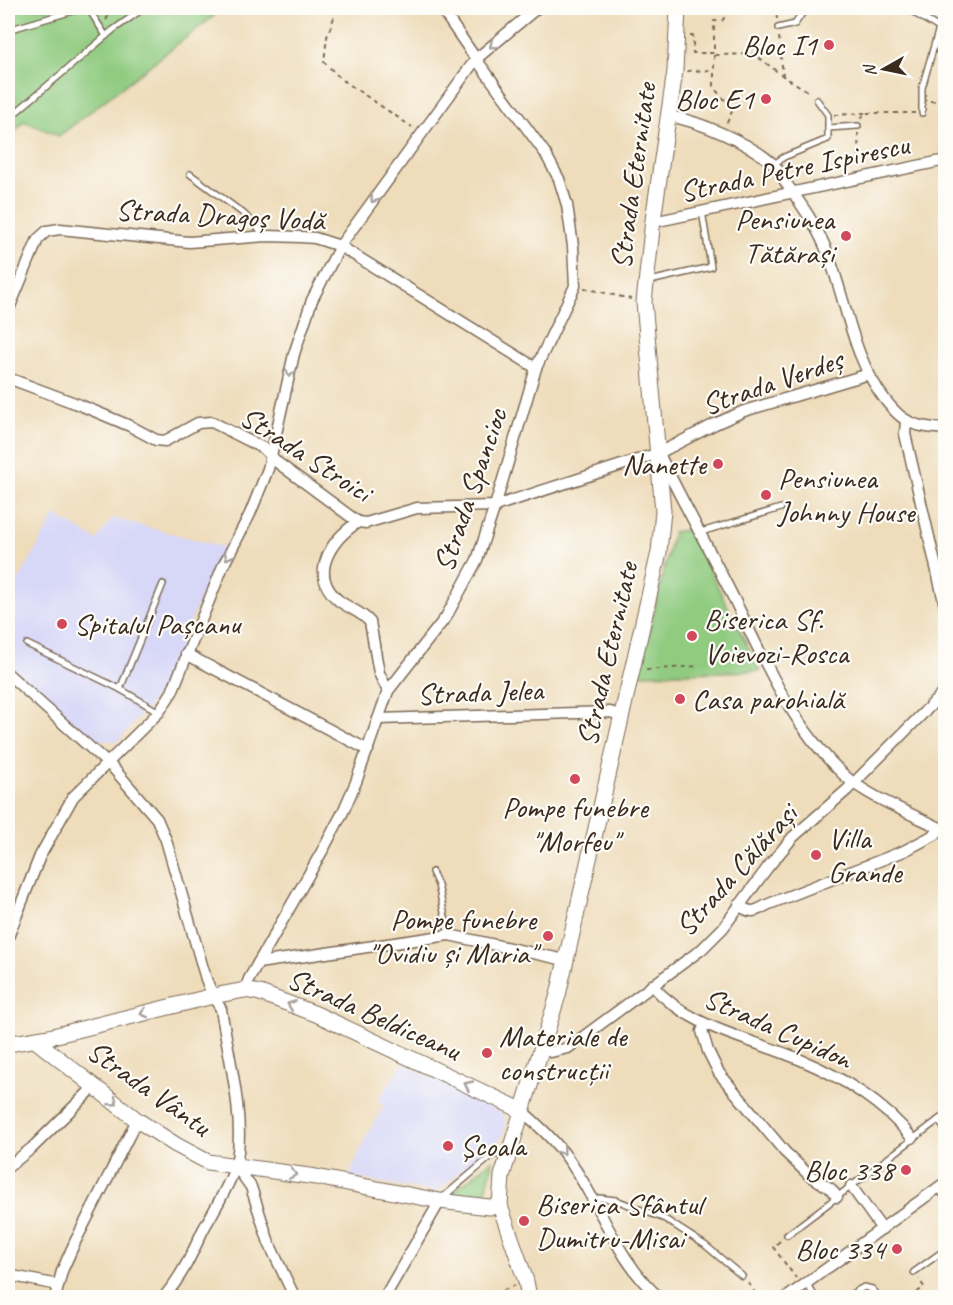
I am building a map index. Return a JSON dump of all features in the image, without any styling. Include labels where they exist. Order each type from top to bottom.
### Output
[{"type":"main road","name":"Strada Eternitate","points":[[529,1298],[526,1281],[500,1206],[502,1176],[558,994],[659,552],[662,530],[663,510],[645,280],[675,71],[678,8]]},
{"type":"main road","name":"Strada Beldiceanu","points":[[8,1044],[35,1040],[245,990],[260,993],[316,1014],[521,1110]]},
{"type":"main road","name":"Strada Vântu","points":[[35,1040],[137,1120],[176,1145],[208,1162],[236,1166]]},
{"type":"main road","points":[[236,1166],[316,1177],[440,1201],[489,1207],[500,1206]]},
{"type":"street","name":"Strada Spancioc","points":[[245,990],[258,963],[326,846],[356,782],[388,691],[440,626],[477,560],[536,368],[575,286],[573,246],[567,205],[559,178],[545,153],[476,60],[441,8]]},
{"type":"street","points":[[8,937],[40,856],[73,797],[159,712],[172,692],[223,566],[250,514],[268,469],[294,354],[312,300],[340,246],[476,60],[537,8]]},
{"type":"street","points":[[669,116],[722,134],[759,153],[774,165],[808,214],[829,256],[848,321],[868,374],[897,414],[916,425],[945,429]]},
{"type":"street","name":"Strada Petre Ispirescu","points":[[653,220],[658,221],[945,160]]},
{"type":"street","name":"Strada Dragoș Vodă","points":[[8,311],[38,239],[47,231],[60,229],[182,242],[266,236],[315,238],[340,246],[536,368]]},
{"type":"street","name":"Strada Verdeș","points":[[659,453],[744,411],[868,374]]},
{"type":"street","name":"Strada Stroici","points":[[8,378],[80,405],[130,426],[156,440],[165,441],[198,423],[212,422],[263,448],[278,463],[358,522],[375,521],[417,508],[495,506],[659,453]]},
{"type":"street","points":[[906,420],[905,434],[945,610]]},
{"type":"street","points":[[659,453],[785,703],[812,741],[854,782],[942,829],[904,851],[755,911],[748,912],[739,905]]},
{"type":"street","points":[[358,522],[342,536],[329,553],[323,568],[324,578],[331,594],[370,622],[379,674],[388,691]]},
{"type":"street","points":[[186,654],[368,750]]},
{"type":"street","points":[[8,674],[107,763],[142,799],[157,819],[166,840],[206,979],[207,998],[221,1009],[236,1103],[239,1138],[236,1166],[185,1267],[163,1298]]},
{"type":"street","name":"Strada Călărași","points":[[542,1049],[551,1052],[568,1048],[702,949],[723,928],[793,837],[854,782],[945,690]]},
{"type":"street","name":"Strada Jelea","points":[[378,719],[610,712],[620,715]]},
{"type":"street","points":[[258,963],[449,936],[458,936],[565,960]]},
{"type":"street","name":"Strada Cupidon","points":[[652,985],[690,1018],[803,1060],[844,1082],[892,1117],[912,1138]]},
{"type":"street","points":[[705,1024],[702,1031],[708,1051],[719,1072],[785,1152],[808,1174],[831,1189],[837,1197]]},
{"type":"street","points":[[8,1167],[32,1148],[95,1086]]},
{"type":"street","points":[[521,1110],[538,1124],[564,1153],[637,1276],[660,1298]]},
{"type":"street","points":[[55,1298],[75,1242],[137,1120]]},
{"type":"street","name":"Strada Vântu","points":[[236,1166],[251,1187],[269,1243],[296,1298]]},
{"type":"street","points":[[786,1298],[942,1185]]},
{"type":"street","points":[[851,1186],[882,1229]]},
{"type":"street","points":[[384,1298],[440,1201]]},
{"type":"street","points":[[8,1275],[58,1285]]},
{"type":"lane","points":[[8,30],[83,8]]},
{"type":"lane","points":[[88,8],[106,36]]},
{"type":"lane","points":[[8,119],[106,36],[144,8]]},
{"type":"lane","points":[[778,28],[795,24],[803,12],[825,8]]},
{"type":"lane","points":[[911,8],[916,14],[939,28]]},
{"type":"lane","points":[[922,113],[922,88],[945,12]]},
{"type":"lane","points":[[774,165],[784,157],[828,139],[828,115],[817,100]]},
{"type":"lane","points":[[828,128],[858,126]]},
{"type":"lane","points":[[190,174],[244,214],[266,236]]},
{"type":"lane","points":[[645,280],[711,267],[702,211]]},
{"type":"lane","points":[[700,532],[781,508]]},
{"type":"lane","points":[[120,689],[163,584]]},
{"type":"lane","points":[[27,644],[120,689],[159,712]]},
{"type":"lane","points":[[432,872],[438,885],[449,936]]},
{"type":"lane","points":[[788,1235],[945,1114]]},
{"type":"lane","points":[[938,1120],[945,1131]]},
{"type":"lane","points":[[440,1201],[494,1154],[507,1156]]},
{"type":"lane","points":[[942,1185],[945,1199]]},
{"type":"lane","points":[[594,1201],[599,1198],[616,1200],[665,1220],[705,1245],[742,1276]]},
{"type":"lane","points":[[914,1272],[945,1249]]},
{"type":"lane","points":[[804,1285],[816,1298]]},
{"type":"lane","points":[[844,1298],[864,1287],[872,1289],[880,1298]]},
{"type":"path","points":[[99,25],[108,18],[113,8]]},
{"type":"path","points":[[722,134],[733,109],[714,88],[714,21],[722,21],[727,8]]},
{"type":"path","points":[[773,8],[776,9],[783,76]]},
{"type":"path","points":[[337,9],[327,37],[324,62],[341,80],[421,133]]},
{"type":"path","points":[[678,36],[693,36],[693,53],[754,54],[783,76],[810,92],[817,100]]},
{"type":"path","points":[[675,71],[714,70]]},
{"type":"path","points":[[922,101],[945,101]]},
{"type":"path","points":[[862,178],[858,162],[858,126],[865,113]]},
{"type":"path","points":[[828,115],[922,113]]},
{"type":"path","points":[[575,286],[645,302]]},
{"type":"path","points":[[631,669],[637,671],[697,666]]},
{"type":"path","points":[[788,1235],[773,1246],[804,1285]]},
{"type":"path","points":[[910,1298],[924,1287],[914,1272]]},
{"type":"path","points":[[742,1276],[759,1298]]},
{"type":"path","points":[[487,1298],[526,1281]]},
{"type":"shaded area","points":[[55,515],[97,540],[112,518],[224,547],[194,612],[173,668],[149,706],[118,741],[85,740],[8,669],[8,600]]},
{"type":"shaded area","points":[[403,1063],[502,1113],[506,1122],[502,1138],[436,1192],[349,1177],[366,1136],[384,1106],[378,1101]]},
{"type":"green space","points":[[8,8],[224,8],[59,136],[24,121],[8,139]]},
{"type":"green space","points":[[689,529],[760,671],[639,674],[673,532]]},
{"type":"green space","points":[[492,1160],[484,1198],[450,1195]]},
{"type":"place","name":"Bloc I1","points":[[829,45]]},
{"type":"place","name":"Bloc E1","points":[[766,99]]},
{"type":"place","name":"Pensiunea Tătărași","points":[[846,236]]},
{"type":"place","name":"Nanette","points":[[718,464]]},
{"type":"place","name":"Pensiunea Johnny House","points":[[766,495]]},
{"type":"place","name":"Spitalul Pașcanu","points":[[62,624]]},
{"type":"place","name":"Biserica Sf. Voievozi-Rosca","points":[[692,636]]},
{"type":"place","name":"Casa parohială","points":[[680,699]]},
{"type":"place","name":"Pompe funebre \"Morfeu\"","points":[[575,779]]},
{"type":"place","name":"Villa Grande","points":[[816,855]]},
{"type":"place","name":"Pompe funebre \"Ovidiu și Maria\"","points":[[548,936]]},
{"type":"place","name":"Materiale de construcții","points":[[487,1053]]},
{"type":"place","name":"Școala","points":[[448,1146]]},
{"type":"place","name":"Bloc 338","points":[[906,1170]]},
{"type":"place","name":"Biserica Sfântul Dumitru-Misai","points":[[524,1221]]},
{"type":"place","name":"Bloc 334","points":[[897,1249]]}]
